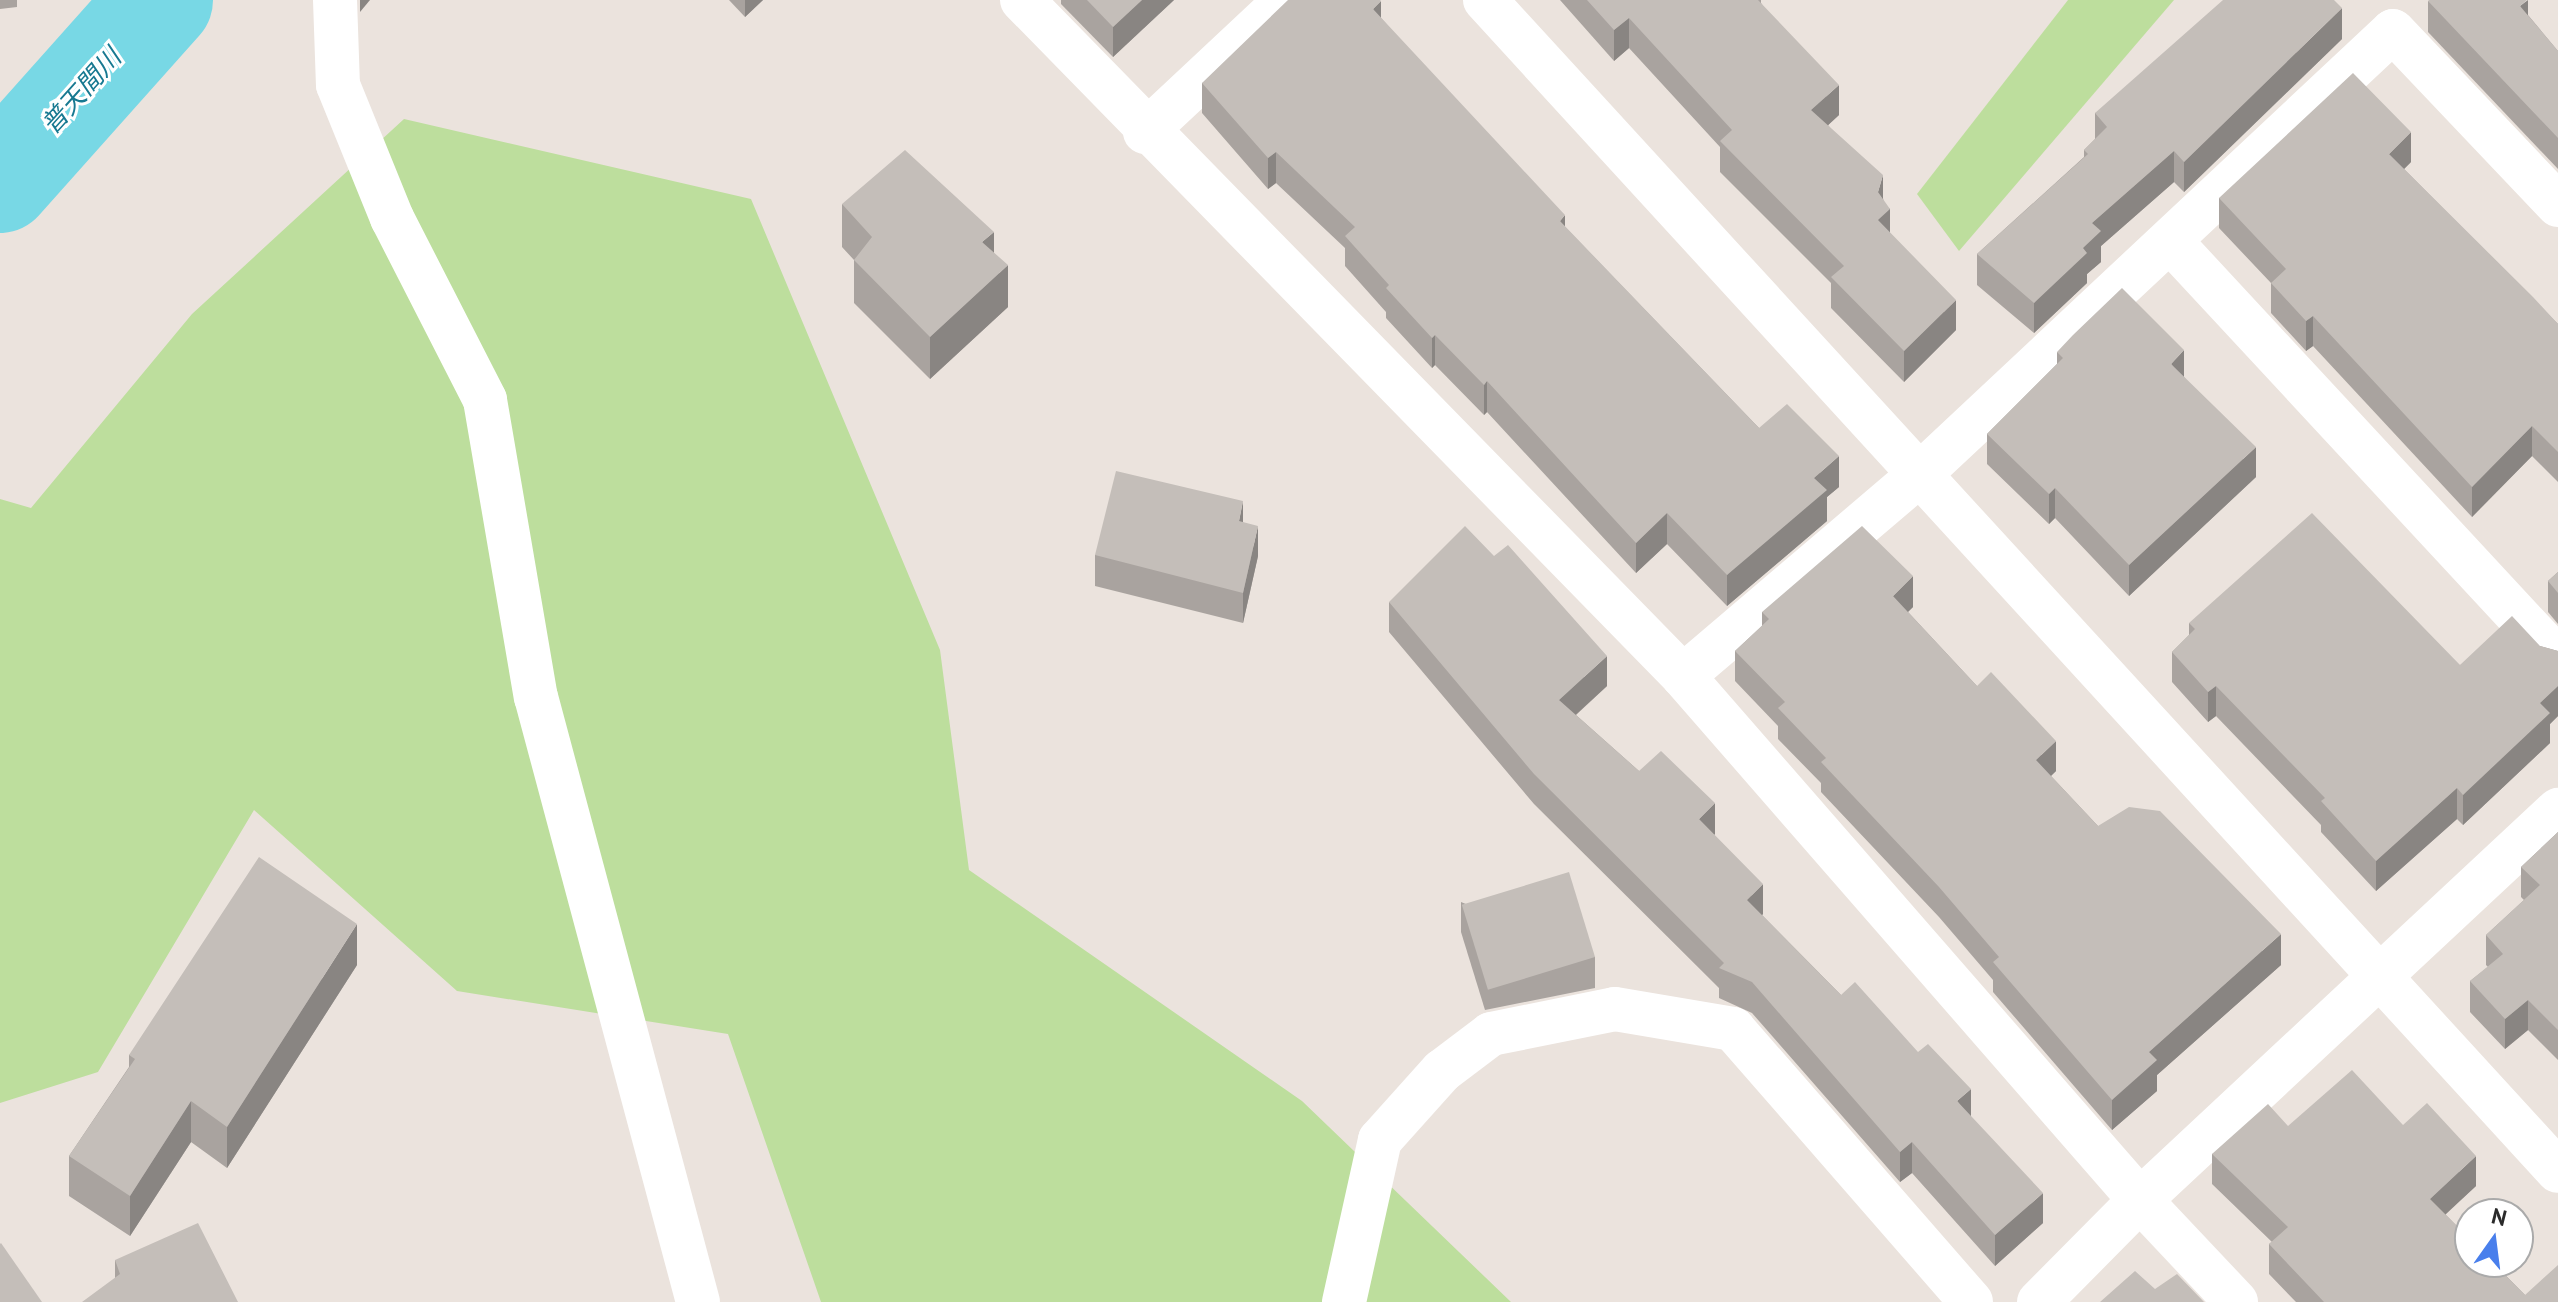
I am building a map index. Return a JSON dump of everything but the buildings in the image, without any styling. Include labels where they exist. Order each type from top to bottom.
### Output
[{"type":"street","points":[[335,0],[338,85],[392,218],[485,400],[536,697],[698,1302]]},
{"type":"street","points":[[1022,0],[1145,132],[1683,676],[2140,1200],[2236,1302]]},
{"type":"street","points":[[1145,132],[1286,0]]},
{"type":"street","points":[[1485,0],[2558,1171]]},
{"type":"street","points":[[1683,676],[1919,475],[2172,243],[2393,31],[2558,205]]},
{"type":"street","points":[[2172,243],[2558,659]]},
{"type":"street","points":[[2039,1302],[2140,1200],[2558,810]]},
{"type":"street","points":[[1344,1302],[1380,1140],[1442,1071],[1491,1034],[1615,1009],[1733,1029],[1971,1302]]},
{"type":"green space","points":[[2068,0],[2174,0],[1959,251],[1917,194]]},
{"type":"green space","points":[[404,119],[751,199],[940,650],[969,870],[1302,1101],[1511,1302],[821,1302],[728,1034],[457,991],[254,810],[98,1072],[0,1103],[0,499],[31,508],[192,314]]},
{"type":"waterway","name":"普天間川","points":[[0,181],[161,0]]}]
